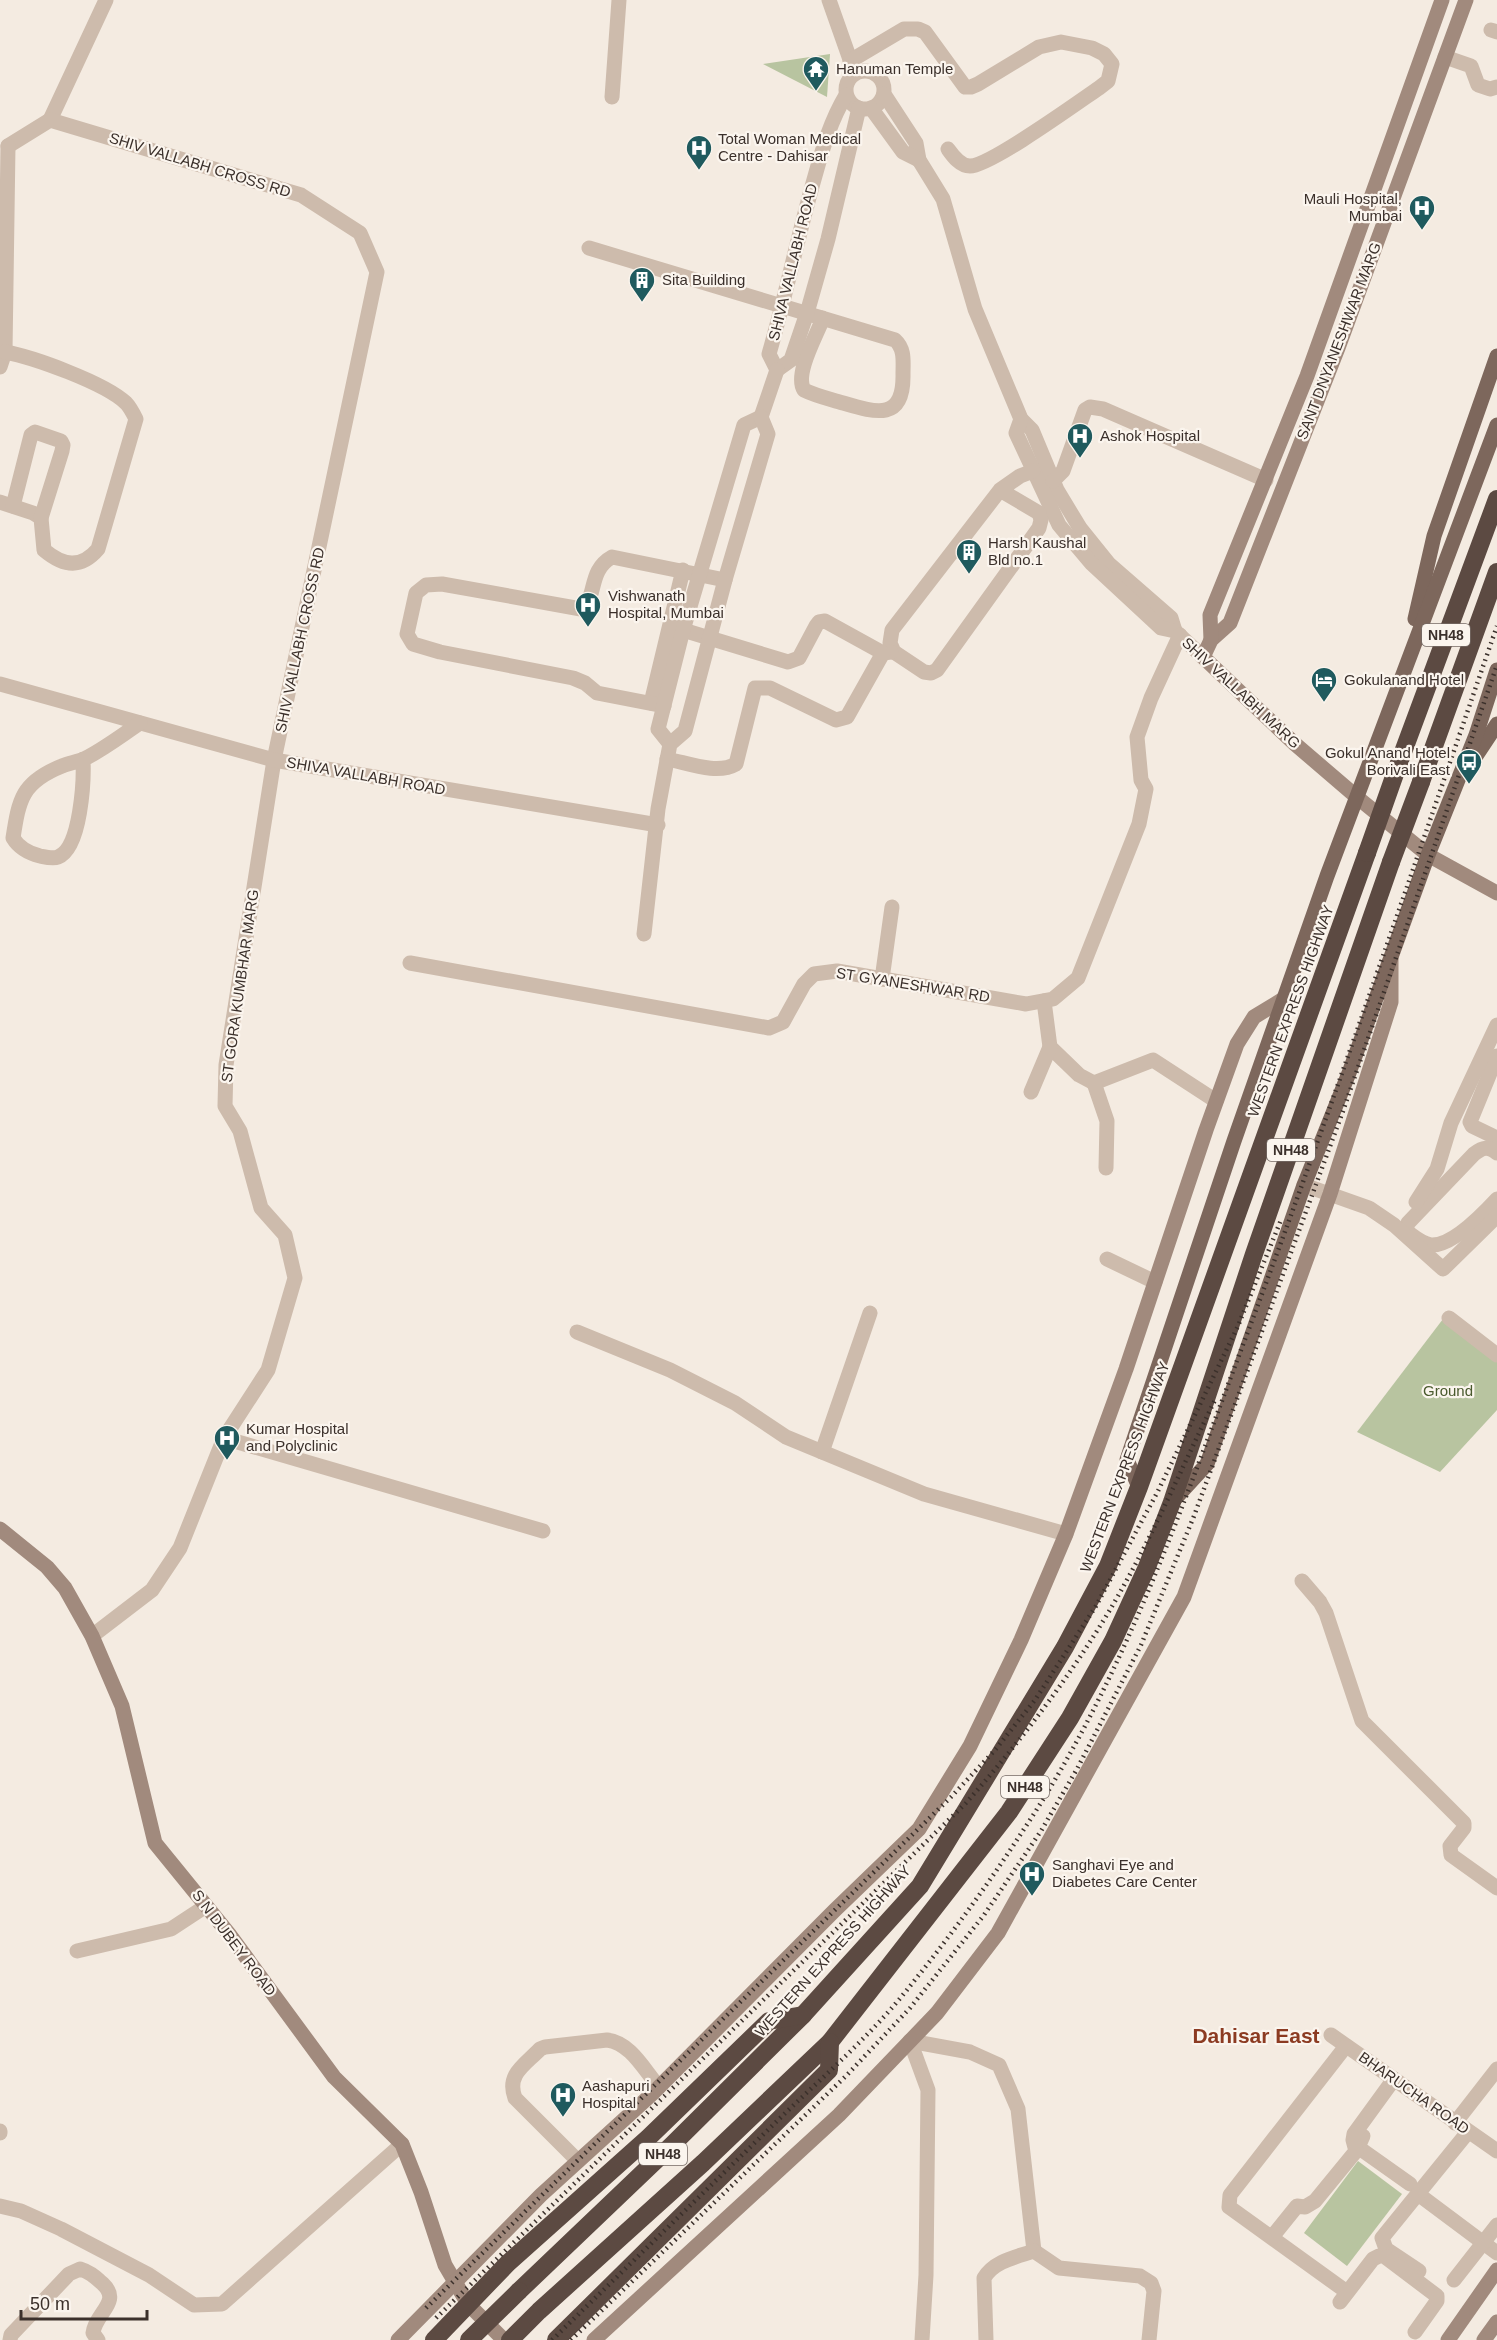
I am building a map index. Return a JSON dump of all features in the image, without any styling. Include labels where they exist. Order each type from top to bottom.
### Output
[{"type":"highway","name":"WESTERN EXPRESS HIGHWAY","points":[[469,2340],[804,2015],[920,1886],[1071,1637],[1108,1566],[1139,1487],[1396,771],[1497,499]]},
{"type":"highway","name":"NH48","points":[[510,2340],[703,2163],[830,2042],[1009,1812],[1070,1718],[1113,1641],[1147,1567],[1172,1502],[1274,1199],[1497,572]]},
{"type":"highway","points":[[434,2340],[508,2263],[648,2138],[769,2021],[804,2015]]},
{"type":"highway","points":[[556,2340],[829,2070],[830,2042]]},
{"type":"main road","points":[[1401,680],[1434,536],[1497,356]]},
{"type":"main road","points":[[1139,1487],[1127,1460],[1234,1140],[1327,876],[1497,425]]},
{"type":"main road","points":[[1172,1502],[1207,1464],[1304,1185],[1349,1073],[1428,855],[1476,735],[1497,670]]},
{"type":"main road","points":[[1456,785],[1497,724]]},
{"type":"street","points":[[0,367],[5,352],[4,145],[50,120],[106,0]]},
{"type":"street","points":[[612,97],[619,0]]},
{"type":"street","points":[[829,0],[853,67]]},
{"type":"street","name":"SANT DNYANESHWAR MARG","points":[[1212,640],[1210,615],[1321,339],[1442,0]]},
{"type":"street","name":"SANT DNYANESHWAR MARG","points":[[1203,657],[1212,640],[1230,622],[1338,348],[1466,0]]},
{"type":"street","points":[[919,160],[903,152],[865,108],[853,105],[846,95],[847,82],[853,67],[904,29],[910,28],[925,32],[965,87],[978,84],[1039,46],[1061,42],[1092,48],[1104,54],[1112,64],[1108,81],[1099,88],[1031,135],[978,164],[963,165],[948,149]]},
{"type":"street","points":[[1445,57],[1472,66],[1478,86],[1490,89],[1497,87]]},
{"type":"street","points":[[853,67],[879,76],[882,82],[884,94],[881,100],[865,108]]},
{"type":"street","name":"SHIV VALLABH MARG","points":[[884,94],[916,143],[919,160],[943,199],[975,309],[1022,419],[1016,433],[1059,525],[1091,563],[1161,628],[1177,633],[1295,744],[1358,798],[1428,855],[1497,893]]},
{"type":"street","name":"SHIVA VALLABH ROAD","points":[[846,95],[834,115],[809,195],[769,354],[777,370],[791,360],[807,313],[865,108]]},
{"type":"street","name":"SHIV VALLABH CROSS RD","points":[[50,120],[301,195],[360,233],[377,272],[274,760]]},
{"type":"street","points":[[589,248],[783,305],[895,340],[900,345],[903,368],[901,396],[896,405],[882,412],[869,411],[804,390],[800,385],[802,369],[824,318]]},
{"type":"street","points":[[1321,339],[1338,348]]},
{"type":"street","points":[[5,352],[18,354],[67,371],[111,392],[126,403],[136,419],[98,549],[92,557],[81,564],[68,563],[53,557],[44,550],[41,518],[63,445],[61,441],[35,432],[32,435],[6,504],[41,518]]},
{"type":"street","points":[[658,705],[683,630],[744,425],[760,417],[777,370]]},
{"type":"street","points":[[1053,481],[1063,471],[1084,410],[1090,407],[1103,409],[1266,480]]},
{"type":"street","points":[[644,934],[669,752],[685,731],[725,579],[768,434],[760,417]]},
{"type":"street","points":[[1022,419],[1032,430],[1053,481],[1080,528],[1109,564],[1171,618],[1177,633]]},
{"type":"street","points":[[733,461],[758,467]]},
{"type":"street","points":[[682,570],[658,705],[658,729],[669,752],[714,768],[728,768],[736,764],[755,688],[770,688],[836,720],[843,720],[847,717],[888,652],[892,630],[1000,490],[1020,476],[1034,471]]},
{"type":"street","points":[[683,630],[788,662],[799,658],[816,626],[819,622],[825,621],[924,672],[931,673],[937,669],[1039,528],[1041,520],[1038,513],[1000,490]]},
{"type":"street","points":[[709,543],[734,549]]},
{"type":"street","points":[[658,705],[597,693],[585,683],[573,678],[440,652],[413,644],[407,634],[416,593],[426,585],[442,584],[581,609],[588,600],[597,570],[603,562],[612,557],[725,579]]},
{"type":"street","name":"ST GYANESHWAR RD","points":[[410,963],[769,1028],[783,1022],[804,984],[814,974],[837,971],[1026,1004],[1053,999],[1078,978],[1139,824],[1146,789],[1142,780],[1137,737],[1177,633]]},
{"type":"street","name":"SHIVA VALLABH ROAD","points":[[0,684],[274,760],[658,825]]},
{"type":"street","points":[[83,759],[82,798],[75,829],[66,851],[51,858],[24,850],[13,838],[24,790],[37,779],[61,766],[83,759],[140,723]]},
{"type":"street","name":"ST GORA KUMBHAR MARG","points":[[92,1636],[152,1590],[180,1548],[224,1438],[268,1370],[295,1278],[285,1234],[261,1208],[240,1131],[225,1106],[226,1065],[274,760]]},
{"type":"street","points":[[882,979],[892,907]]},
{"type":"street","points":[[594,2340],[839,2115],[937,2013],[998,1933],[1184,1597],[1330,1194],[1391,1002],[1391,956]]},
{"type":"street","points":[[398,2340],[541,2195],[659,2087],[919,1829],[970,1746],[1021,1640],[1066,1534],[1216,1101],[1238,1044],[1254,1017],[1285,998]]},
{"type":"street","points":[[1031,1092],[1050,1047],[1044,1001]]},
{"type":"street","points":[[1416,1202],[1437,1169],[1451,1123],[1497,1025]]},
{"type":"street","points":[[1050,1047],[1079,1075],[1094,1083],[1107,1120],[1106,1168]]},
{"type":"street","points":[[1497,1056],[1470,1122],[1472,1126],[1497,1138]]},
{"type":"street","points":[[1094,1083],[1153,1060],[1216,1101]]},
{"type":"street","points":[[1497,1153],[1486,1148],[1474,1154],[1408,1223],[1406,1231],[1424,1243],[1433,1245],[1440,1243],[1470,1224],[1497,1199]]},
{"type":"street","points":[[1304,1185],[1369,1208],[1395,1225],[1443,1269],[1497,1216]]},
{"type":"street","points":[[1107,1259],[1155,1282]]},
{"type":"street","points":[[822,1452],[870,1313]]},
{"type":"street","points":[[1449,1318],[1497,1355]]},
{"type":"street","points":[[577,1332],[670,1370],[735,1403],[786,1437],[822,1452],[924,1494],[1066,1534]]},
{"type":"street","points":[[224,1438],[543,1531]]},
{"type":"street","name":"S N DUBEY ROAD","points":[[0,1529],[47,1567],[65,1588],[92,1636],[122,1706],[155,1843],[206,1906],[334,2077],[402,2144],[421,2192],[445,2265],[468,2304],[504,2340]]},
{"type":"street","points":[[1302,1581],[1326,1613],[1362,1721],[1464,1822],[1464,1828],[1450,1846],[1449,1852],[1497,1888]]},
{"type":"street","points":[[77,1952],[171,1929],[206,1906]]},
{"type":"street","name":"BHARUCHA ROAD","points":[[1331,2035],[1497,2151]]},
{"type":"street","points":[[578,2161],[515,2098],[512,2091],[513,2077],[540,2049],[607,2040],[616,2041],[630,2051],[659,2087]]},
{"type":"street","points":[[910,2041],[970,2052],[999,2065],[1018,2109],[1034,2251],[1059,2268],[1140,2276],[1151,2283],[1154,2291],[1149,2340]]},
{"type":"street","points":[[910,2041],[928,2090],[926,2275],[922,2340]]},
{"type":"street","points":[[1347,2046],[1230,2195],[1229,2207],[1272,2237],[1343,2297],[1373,2259],[1384,2256],[1437,2296],[1437,2301],[1415,2332]]},
{"type":"street","points":[[1455,2123],[1497,2069]]},
{"type":"street","points":[[1272,2237],[1297,2206],[1305,2207],[1315,2201],[1356,2151],[1354,2134],[1394,2079]]},
{"type":"street","points":[[1366,2117],[1369,2126],[1359,2145],[1497,2253]]},
{"type":"street","points":[[1419,2271],[1386,2249],[1382,2238],[1414,2189],[1468,2132]]},
{"type":"street","points":[[0,2206],[21,2211],[61,2229],[149,2275],[194,2305],[222,2304],[402,2144]]},
{"type":"street","points":[[1454,2280],[1497,2225]]},
{"type":"street","points":[[986,2340],[984,2278],[989,2270],[1003,2262],[1034,2251]]},
{"type":"street","points":[[10,2340],[11,2335],[69,2274],[80,2269],[90,2272],[109,2290],[109,2303],[94,2325],[93,2333],[98,2340]]},
{"type":"street","points":[[1449,2340],[1497,2270]]},
{"type":"street","points":[[1484,2340],[1497,2322]]},
{"type":"green space","points":[[830,54],[827,97],[763,64]]},
{"type":"green space","name":"Ground","points":[[1443,1319],[1497,1357],[1497,1410],[1440,1472],[1357,1432]]},
{"type":"green space","points":[[1358,2161],[1402,2194],[1347,2266],[1304,2233]]},
{"type":"railway","points":[[552,2340],[856,2046],[887,2013],[935,1955],[982,1891],[1062,1768],[1123,1649],[1200,1461],[1343,1070],[1497,626]]},
{"type":"railway","points":[[571,2340],[846,2076],[910,2008],[984,1915],[1041,1831],[1077,1769],[1141,1645],[1194,1516],[1343,1111],[1497,665]]},
{"type":"railway","points":[[426,2308],[951,1797],[995,1750],[1035,1700],[1096,1606],[1158,1491],[1238,1326],[1281,1220]]},
{"type":"railway","points":[[436,2318],[966,1803],[986,1780],[1059,1687],[1108,1613],[1151,1534],[1215,1400]]},
{"type":"place","name":"Hanuman Temple","points":[[816,92]]},
{"type":"place","name":"Total Woman Medical Centre - Dahisar","points":[[699,171]]},
{"type":"place","name":"Mauli Hospital, Mumbai","points":[[1422,231]]},
{"type":"place","name":"Sita Building","points":[[642,303]]},
{"type":"place","name":"Ashok Hospital","points":[[1080,459]]},
{"type":"place","name":"Harsh Kaushal Bld no.1","points":[[969,575]]},
{"type":"place","name":"Vishwanath Hospital, Mumbai","points":[[588,628]]},
{"type":"place","name":"Gokulanand Hotel","points":[[1324,703]]},
{"type":"place","name":"Gokul Anand Hotel Borivali East","points":[[1469,785]]},
{"type":"place","name":"Kumar Hospital and Polyclinic","points":[[227,1461]]},
{"type":"place","name":"Sanghavi Eye and Diabetes Care Center","points":[[1032,1897]]},
{"type":"place","name":"Aashapuri Hospital","points":[[563,2118]]},
{"type":"district","name":"Dahisar East","points":[[1256,2036]]}]
